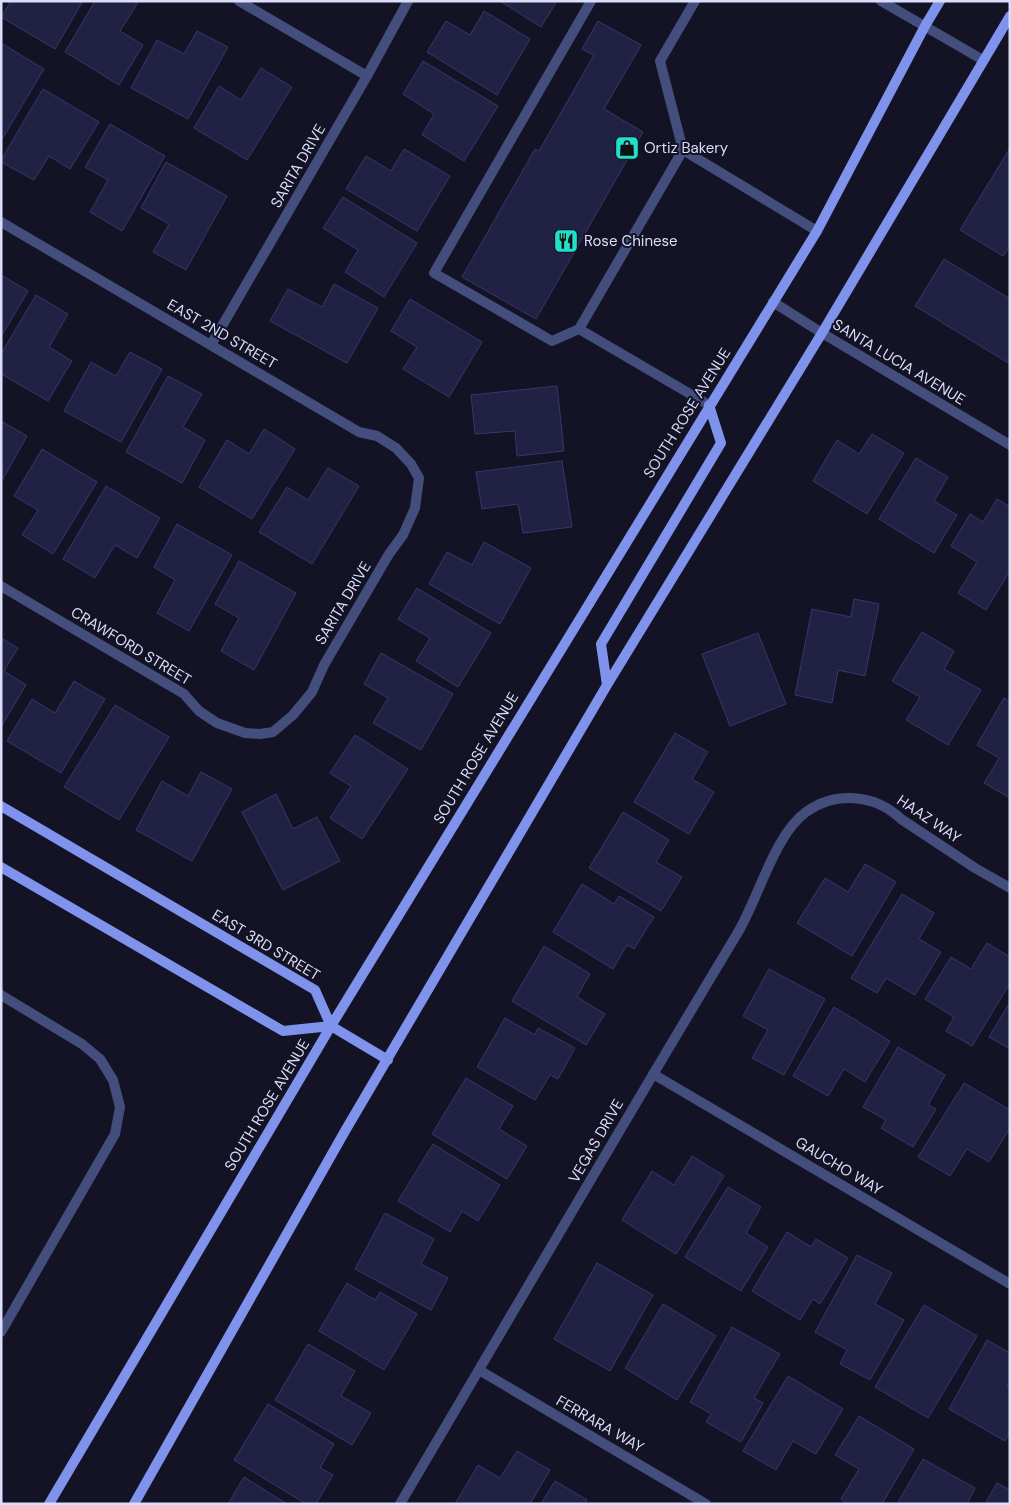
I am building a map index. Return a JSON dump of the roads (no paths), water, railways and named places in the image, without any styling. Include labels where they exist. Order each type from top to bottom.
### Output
[{"type":"main road","name":"SOUTH ROSE AVENUE","points":[[49,1504],[331,1026],[817,231],[940,1]]},
{"type":"main road","points":[[134,1504],[345,1131],[607,685],[822,333],[1010,16]]},
{"type":"main road","points":[[607,685],[601,644],[721,443],[709,405]]},
{"type":"main road","name":"EAST 3RD STREET","points":[[1,806],[315,990],[331,1026]]},
{"type":"main road","points":[[1,867],[283,1031],[331,1026],[388,1060]]},
{"type":"street","points":[[239,1],[367,76]]},
{"type":"street","name":"SARITA DRIVE","points":[[212,345],[367,76],[408,1]]},
{"type":"street","points":[[591,1],[434,273],[552,341],[579,330],[683,150]]},
{"type":"street","points":[[695,1],[660,61],[683,150],[817,231]]},
{"type":"street","points":[[881,1],[983,60]]},
{"type":"street","name":"EAST 2ND STREET","points":[[1,222],[360,432],[377,436],[396,448],[411,464],[419,478]]},
{"type":"street","name":"SANTA LUCIA AVENUE","points":[[773,302],[1010,445]]},
{"type":"street","points":[[579,330],[709,405]]},
{"type":"street","name":"SARITA DRIVE","points":[[272,732],[294,715],[312,692],[324,664],[389,554],[403,535],[415,508],[419,478]]},
{"type":"street","name":"CRAWFORD STREET","points":[[1,586],[184,694],[199,711],[217,723],[245,732],[260,734],[272,732]]},
{"type":"street","name":"HAAZ WAY","points":[[824,802],[843,797],[872,800],[892,811],[901,820],[975,868],[1010,888]]},
{"type":"street","name":"VEGAS DRIVE","points":[[400,1504],[744,922],[784,835],[805,813],[824,802]]},
{"type":"street","points":[[1,995],[82,1044],[100,1059],[113,1080],[120,1107],[115,1134],[1,1332]]},
{"type":"street","name":"GAUCHO WAY","points":[[653,1074],[1010,1284]]},
{"type":"street","name":"FERRARA WAY","points":[[479,1370],[706,1504]]},
{"type":"place","name":"Ortiz Bakery","points":[[627,148]]},
{"type":"place","name":"Rose Chinese","points":[[566,241]]}]
